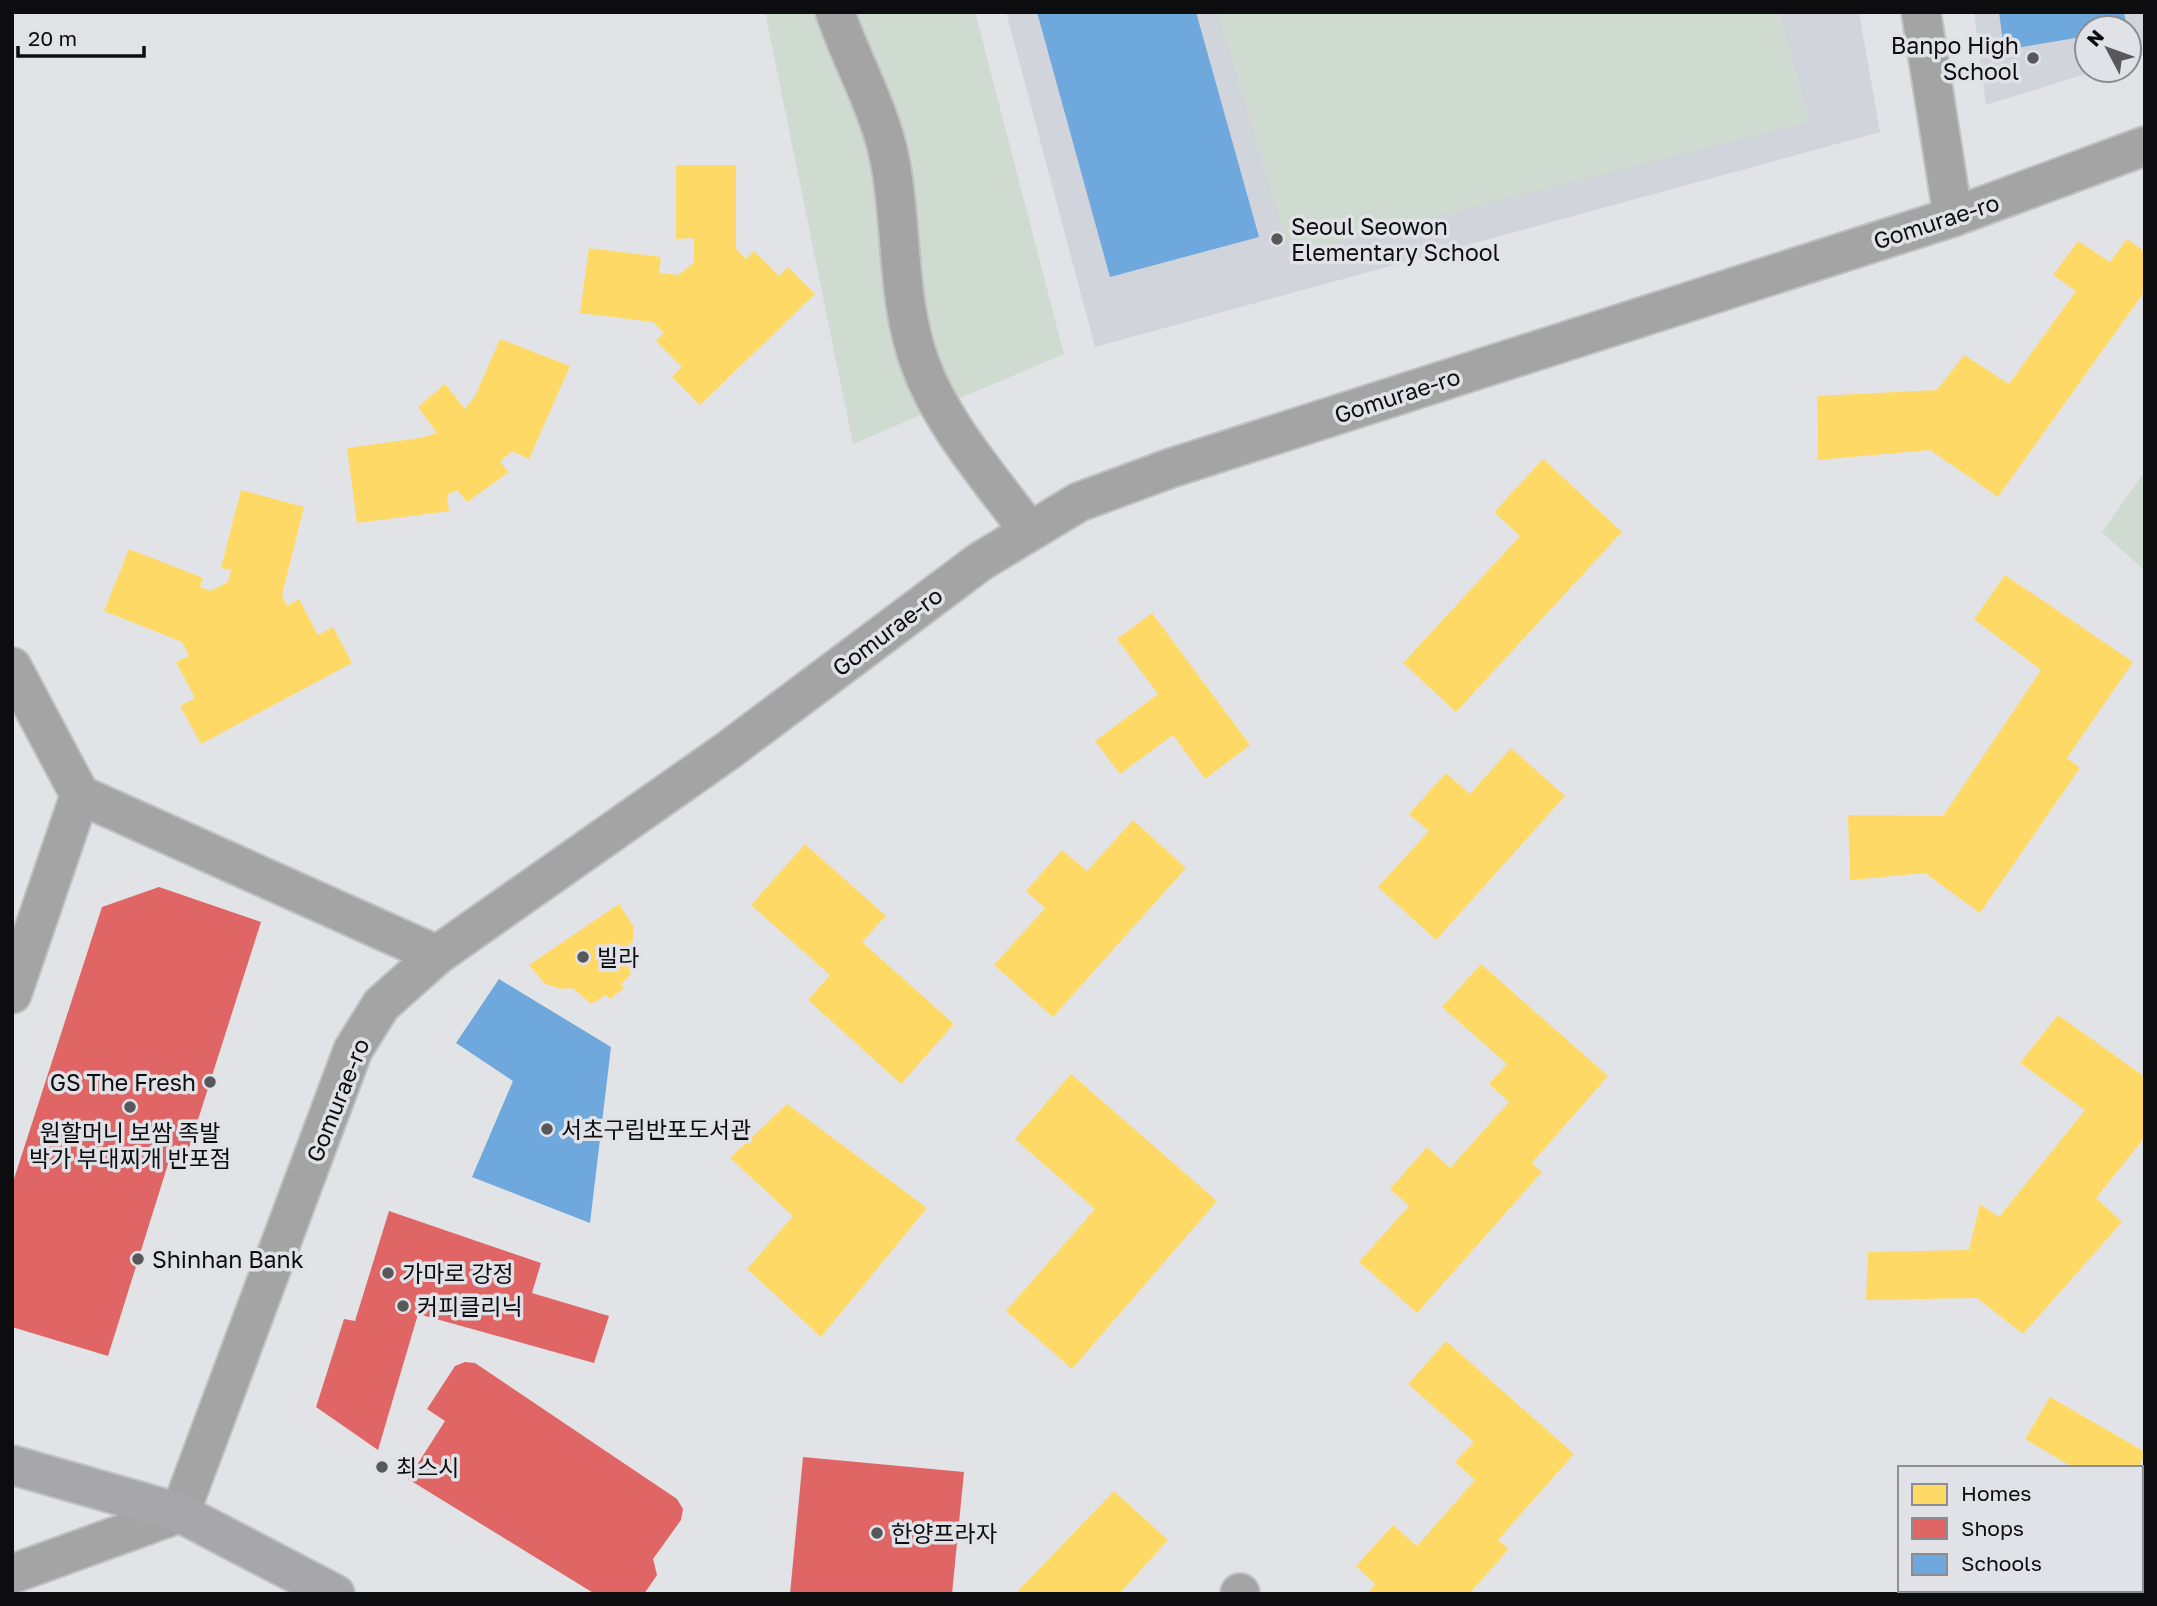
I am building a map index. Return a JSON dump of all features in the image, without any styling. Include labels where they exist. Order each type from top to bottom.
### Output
[{"type":"main road","points":[[12,1465],[180,1513],[335,1594]]},
{"type":"street","points":[[835,12],[846,46],[867,90],[890,160],[902,287],[921,366],[949,420],[1028,530]]},
{"type":"street","points":[[1921,12],[1953,217]]},
{"type":"street","name":"Gomurae-ro","points":[[180,1513],[353,1049],[381,1005],[437,955],[726,752],[981,561],[1028,530],[1079,502],[1171,468],[1953,217],[2145,146]]},
{"type":"street","points":[[12,667],[80,795],[437,955]]},
{"type":"street","points":[[12,994],[80,795]]},
{"type":"street","points":[[12,1574],[180,1513]]},
{"type":"shaded area","points":[[765,12],[975,12],[1064,354],[853,444]]},
{"type":"shaded area","name":"Seoul Seowon Elementary School","points":[[1006,12],[1859,12],[1880,132],[1095,347]]},
{"type":"shaded area","points":[[1218,12],[1779,12],[1810,122],[1290,254]]},
{"type":"shaded area","name":"Banpo High School","points":[[1974,12],[2145,12],[2145,55],[2143,14],[2073,14],[2073,78],[1986,105]]},
{"type":"shaded area","points":[[2145,471],[2145,571],[2102,532]]},
{"type":"building: Homes","points":[[676,165],[736,165],[736,249],[746,259],[754,251],[779,276],[788,267],[815,294],[700,405],[672,377],[682,367],[656,341],[664,333],[653,322],[580,313],[589,248],[661,257],[659,273],[679,275],[694,262],[694,238],[676,239]]},
{"type":"building: Homes","points":[[2127,239],[2145,252],[2145,291],[1998,497],[1930,450],[1818,460],[1817,396],[1937,390],[1964,355],[2009,384],[2076,291],[2053,275],[2078,241],[2110,262]]},
{"type":"building: Homes","points":[[500,339],[570,366],[529,459],[512,451],[500,462],[509,472],[467,502],[457,490],[447,495],[449,511],[357,523],[347,448],[420,438],[437,433],[418,407],[445,384],[465,409],[475,396]]},
{"type":"building: Homes","points":[[1543,459],[1622,532],[1456,712],[1403,663],[1520,536],[1494,512]]},
{"type":"building: Homes","points":[[241,490],[304,507],[282,595],[287,606],[299,599],[318,635],[333,627],[352,663],[201,744],[180,706],[195,698],[176,662],[189,656],[182,642],[104,611],[129,549],[203,578],[200,587],[211,591],[228,582],[231,570],[221,568]]},
{"type":"building: Homes","points":[[2005,575],[2133,662],[2067,758],[2080,768],[1980,913],[1925,873],[1850,880],[1848,815],[1943,816],[2041,670],[1974,619]]},
{"type":"building: Homes","points":[[1152,613],[1250,745],[1205,779],[1173,735],[1120,774],[1095,741],[1158,694],[1117,639]]},
{"type":"building: Homes","points":[[1511,748],[1565,796],[1436,940],[1378,887],[1429,831],[1409,814],[1446,773],[1470,794]]},
{"type":"building: Homes","points":[[1133,820],[1186,868],[1053,1017],[994,965],[1045,908],[1026,891],[1062,850],[1087,871]]},
{"type":"building: Homes","points":[[805,844],[886,916],[862,942],[954,1024],[901,1084],[808,1000],[830,975],[751,905]]},
{"type":"building: Homes","name":"빌라","points":[[619,904],[634,927],[633,941],[623,950],[631,974],[621,984],[624,988],[610,999],[606,995],[591,1004],[573,988],[561,989],[545,984],[529,965]]},
{"type":"building: Homes","points":[[1481,964],[1608,1076],[1532,1163],[1542,1172],[1417,1313],[1359,1262],[1409,1206],[1390,1189],[1427,1147],[1450,1168],[1509,1102],[1489,1084],[1507,1064],[1442,1007]]},
{"type":"building: Homes","points":[[2058,1015],[2145,1077],[2145,1137],[2096,1198],[2122,1222],[2023,1334],[1977,1298],[1866,1300],[1868,1252],[1969,1250],[1980,1204],[1999,1217],[2085,1110],[2020,1063]]},
{"type":"building: Homes","points":[[1071,1074],[1217,1201],[1072,1369],[1006,1311],[1095,1209],[1015,1139]]},
{"type":"building: Homes","points":[[787,1104],[927,1208],[821,1337],[747,1269],[793,1216],[730,1158]]},
{"type":"building: Homes","points":[[1446,1341],[1574,1454],[1498,1540],[1509,1549],[1469,1594],[1367,1594],[1375,1584],[1356,1566],[1393,1525],[1417,1546],[1475,1480],[1455,1462],[1474,1442],[1408,1384]]},
{"type":"building: Homes","points":[[2050,1397],[2145,1452],[2140,1466],[2071,1466],[2025,1439]]},
{"type":"building: Homes","points":[[1114,1491],[1168,1540],[1119,1594],[1015,1594]]},
{"type":"building: Homes","points":[[1967,1592],[2069,1592],[2068,1594]]},
{"type":"building: Shops","points":[[159,887],[261,922],[189,1148],[174,1145],[108,1356],[12,1327],[12,1185],[102,907]]},
{"type":"building: Shops","points":[[389,1211],[541,1263],[532,1293],[609,1316],[594,1363],[418,1314],[378,1450],[316,1407],[344,1319],[355,1321]]},
{"type":"building: Shops","points":[[465,1362],[475,1363],[677,1499],[683,1509],[681,1520],[653,1559],[657,1575],[644,1594],[595,1594],[408,1479],[445,1421],[427,1409],[455,1366]]},
{"type":"building: Shops","name":"한양프라자","points":[[803,1457],[964,1472],[952,1594],[790,1594]]},
{"type":"building: Schools","points":[[1037,12],[1196,12],[1259,237],[1110,277]]},
{"type":"building: Schools","points":[[1999,12],[2124,12],[2073,14],[2073,38],[2004,50]]},
{"type":"building: Schools","name":"서초구립반포도서관","points":[[499,979],[611,1047],[590,1223],[472,1177],[513,1081],[456,1043]]},
{"type":"place","name":"Banpo High School","points":[[2033,58]]},
{"type":"place","name":"Seoul Seowon Elementary School","points":[[1277,239]]},
{"type":"place","name":"빌라","points":[[583,957]]},
{"type":"place","name":"GS The Fresh","points":[[210,1082]]},
{"type":"place","name":"원할머니 보쌈 족발 박가 부대찌개 반포점","points":[[130,1107]]},
{"type":"place","name":"서초구립반포도서관","points":[[547,1129]]},
{"type":"place","name":"Shinhan Bank","points":[[138,1259]]},
{"type":"place","name":"가마로 강정","points":[[388,1273]]},
{"type":"place","name":"커피클리닉","points":[[403,1306]]},
{"type":"place","name":"최스시","points":[[382,1467]]},
{"type":"place","name":"한양프라자","points":[[877,1533]]}]
